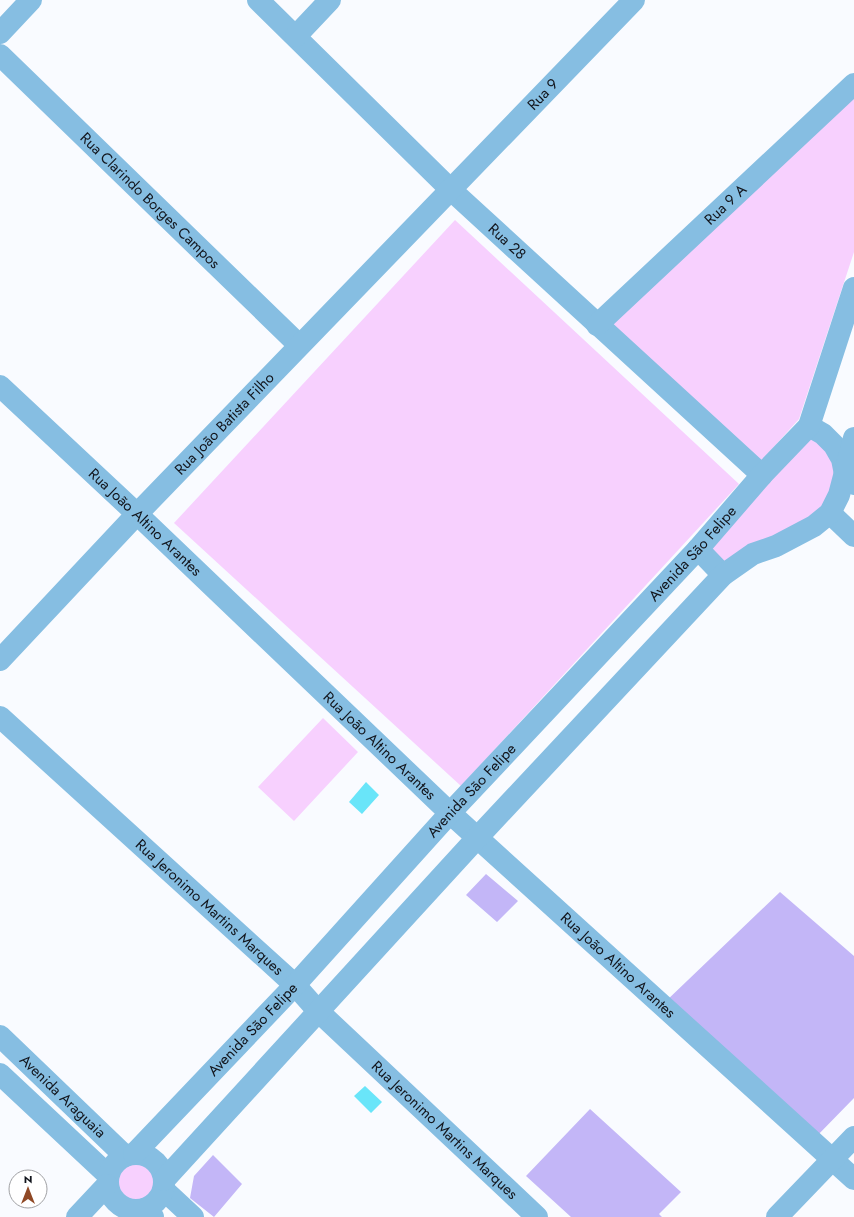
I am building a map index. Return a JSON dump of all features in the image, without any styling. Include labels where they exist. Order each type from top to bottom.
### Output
[{"type":"street","points":[[0,33],[31,0]]},
{"type":"street","name":"Rua 28","points":[[258,0],[450,189],[762,475]]},
{"type":"street","points":[[296,36],[330,0]]},
{"type":"street","name":"Rua 9","points":[[450,189],[634,0]]},
{"type":"street","name":"Rua Clarindo Borges Campos","points":[[0,55],[299,345]]},
{"type":"street","name":"Rua 9 A","points":[[597,325],[854,84]]},
{"type":"street","name":"Rua João Batista Filho","points":[[0,660],[137,514],[450,189]]},
{"type":"street","name":"Avenida São Felipe","points":[[130,1155],[294,985],[450,813],[698,549],[762,475],[809,426],[854,288]]},
{"type":"street","name":"Rua João Altino Arantes","points":[[0,386],[137,514],[450,813],[854,1179]]},
{"type":"street","points":[[809,426],[823,434],[834,445],[842,459],[850,479]]},
{"type":"street","points":[[107,1180],[112,1199],[123,1208],[142,1214],[157,1202],[164,1185],[318,1011],[724,575],[753,554],[782,544],[814,526],[830,513],[839,495],[850,479],[854,438]]},
{"type":"street","points":[[830,513],[854,536]]},
{"type":"street","points":[[698,549],[724,575]]},
{"type":"street","name":"Rua Jeronimo Martins Marques","points":[[0,717],[294,985],[318,1011],[537,1217]]},
{"type":"street","name":"Avenida Araguaia","points":[[0,1036],[130,1155]]},
{"type":"street","name":"Avenida Araguaia","points":[[0,1074],[107,1180]]},
{"type":"street","points":[[777,1217],[854,1137]]},
{"type":"street","points":[[77,1217],[107,1180],[114,1163],[130,1155],[148,1157],[160,1167],[164,1185],[193,1217]]},
{"type":"shaded area","points":[[854,93],[854,252],[799,419],[761,461],[610,324]]},
{"type":"shaded area","points":[[455,220],[739,484],[461,786],[174,523]]},
{"type":"shaded area","points":[[809,429],[840,459],[828,512],[724,573],[700,550]]},
{"type":"shaded area","points":[[323,718],[358,752],[294,821],[258,787]]},
{"type":"shaded area","points":[[133,1161],[151,1166],[157,1176],[156,1190],[148,1199],[140,1203],[127,1200],[117,1191],[115,1184],[121,1168]]},
{"type":"water","points":[[366,782],[379,795],[362,814],[349,802]]},
{"type":"water","points":[[365,1086],[382,1102],[371,1113],[354,1096]]},
{"type":"building","points":[[486,874],[518,901],[497,922],[466,895]]},
{"type":"building","points":[[780,892],[854,956],[854,1098],[813,1140],[664,1003]]},
{"type":"building","points":[[590,1109],[681,1192],[659,1214],[662,1217],[571,1217],[526,1176]]},
{"type":"building","points":[[213,1155],[242,1184],[214,1217],[190,1198],[194,1176]]}]
